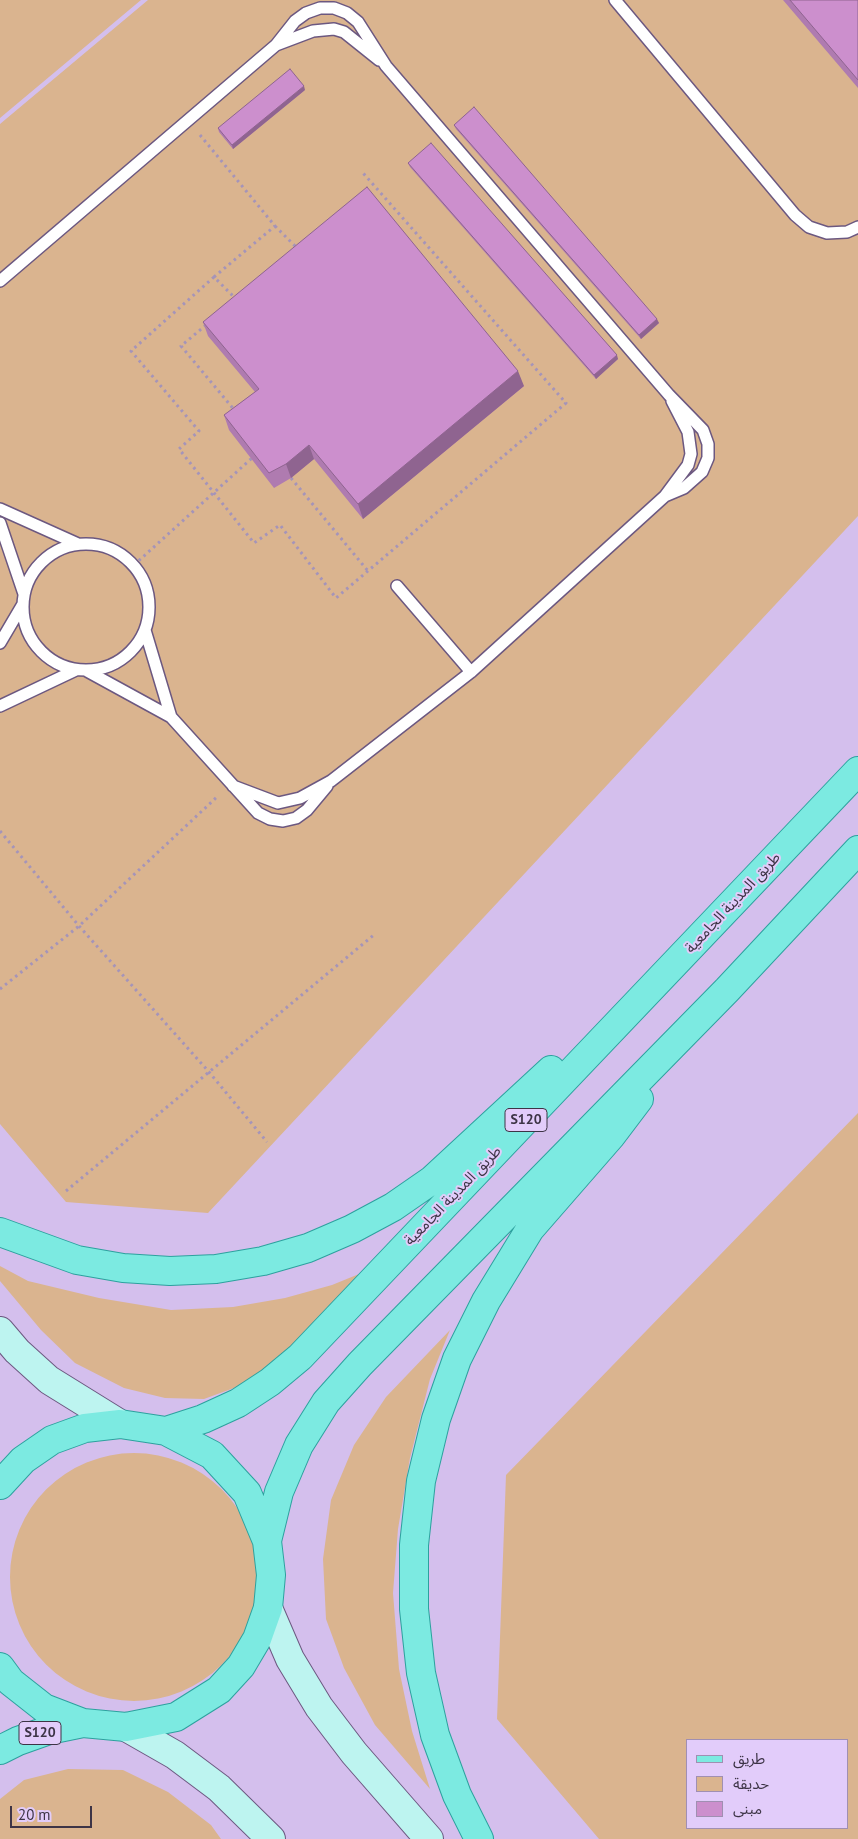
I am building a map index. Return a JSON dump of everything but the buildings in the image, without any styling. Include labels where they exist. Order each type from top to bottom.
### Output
[{"type":"main road","name":"طريق المدينة الجامعية","points":[[166,1431],[203,1419],[238,1403],[270,1382],[300,1357],[858,771]]},
{"type":"main road","points":[[267,1541],[279,1492],[299,1445],[326,1402],[360,1364],[680,1038],[858,850]]},
{"type":"main road","points":[[0,1232],[77,1260],[123,1268],[170,1271],[226,1267],[263,1261],[308,1248],[352,1229],[393,1206],[432,1180],[578,1045],[648,993]]},
{"type":"main road","points":[[479,1839],[457,1795],[436,1735],[421,1673],[414,1609],[414,1545],[420,1490],[436,1419],[458,1359],[486,1301],[530,1229],[611,1136],[653,1080],[680,1038]]},
{"type":"main road","points":[[0,1485],[23,1460],[52,1440],[85,1428],[120,1424],[166,1431],[212,1455],[247,1493],[267,1541],[271,1575],[268,1608],[257,1639],[241,1666],[219,1690],[176,1717],[126,1728],[83,1723],[44,1708],[12,1682],[0,1667]]},
{"type":"main road","name":"S120","points":[[0,1750],[18,1741],[50,1730],[83,1723]]},
{"type":"street","points":[[0,1332],[17,1351],[49,1380],[120,1424]]},
{"type":"street","points":[[268,1608],[290,1658],[319,1707],[354,1753],[429,1839]]},
{"type":"street","points":[[126,1728],[175,1755],[219,1788],[271,1839]]},
{"type":"lane","points":[[615,0],[794,215],[809,227],[827,233],[847,232],[858,226]]},
{"type":"lane","points":[[0,281],[276,45],[294,21],[306,13],[320,8],[334,8],[347,13],[358,22],[386,66],[669,395],[696,420],[703,430],[708,444],[708,458],[702,472],[692,482],[665,496]]},
{"type":"lane","points":[[276,45],[313,31],[334,29],[349,36],[386,66]]},
{"type":"lane","points":[[232,785],[269,801],[284,803],[300,798],[331,781],[471,672],[665,496],[688,465],[691,454],[688,432],[669,395]]},
{"type":"lane","points":[[0,509],[78,544]]},
{"type":"lane","points":[[0,523],[24,599],[24,622],[31,639],[43,654],[58,664],[81,670],[171,717],[258,813],[270,819],[283,821],[296,818],[307,810],[331,781]]},
{"type":"lane","points":[[0,643],[24,599],[31,576],[43,560],[59,549],[78,544],[99,545],[118,552],[134,565],[146,585],[150,608],[145,630],[136,647],[122,659],[105,668],[81,670],[29,690],[0,706]]},
{"type":"lane","points":[[397,586],[471,672]]},
{"type":"lane","points":[[145,630],[171,717]]},
{"type":"path","points":[[188,121],[275,226],[296,247],[289,253]]},
{"type":"path","points":[[275,226],[131,351],[199,432],[179,449],[254,543],[280,525],[336,598],[566,404],[363,173]]},
{"type":"path","points":[[214,277],[237,300],[230,305]]},
{"type":"path","points":[[209,323],[181,346],[237,413]]},
{"type":"path","points":[[134,565],[252,458]]},
{"type":"path","points":[[291,478],[368,571]]},
{"type":"path","points":[[0,989],[79,926],[232,785]]},
{"type":"path","points":[[0,831],[79,926],[209,1072],[267,1142]]},
{"type":"path","points":[[66,1191],[375,934]]},
{"type":"green space","points":[[0,0],[141,0],[0,118]]},
{"type":"green space","points":[[148,0],[858,0],[858,516],[208,1213],[66,1202],[0,1124],[0,124]]},
{"type":"green space","points":[[858,1113],[858,1839],[599,1839],[497,1719],[506,1475]]},
{"type":"green space","points":[[0,1266],[28,1281],[99,1298],[171,1310],[233,1307],[285,1298],[332,1285],[359,1274],[277,1361],[242,1385],[204,1399],[165,1398],[124,1388],[75,1363],[41,1330],[0,1281]]},
{"type":"green space","points":[[450,1330],[430,1379],[410,1458],[398,1529],[393,1593],[399,1669],[412,1731],[430,1789],[375,1725],[344,1668],[326,1619],[323,1559],[331,1500],[354,1445],[386,1397]]},
{"type":"green space","points":[[134,1453],[170,1459],[192,1468],[212,1481],[230,1499],[243,1519],[252,1541],[258,1577],[252,1613],[243,1635],[230,1655],[212,1673],[192,1686],[170,1695],[134,1701],[98,1695],[76,1686],[56,1673],[38,1655],[25,1635],[16,1613],[10,1577],[16,1541],[25,1519],[38,1499],[56,1481],[76,1468],[98,1459]]},
{"type":"green space","points":[[68,1769],[123,1770],[168,1792],[211,1825],[221,1839],[0,1839],[0,1799],[24,1780]]}]
